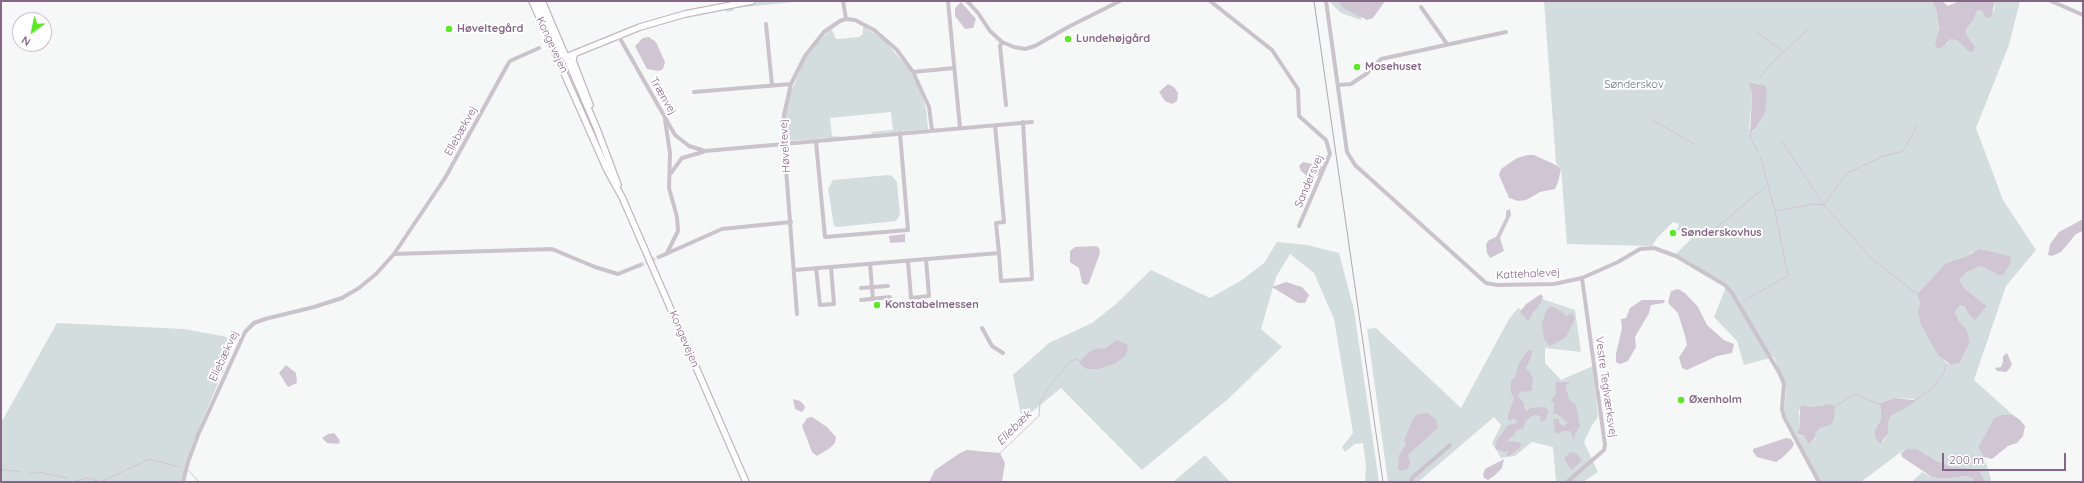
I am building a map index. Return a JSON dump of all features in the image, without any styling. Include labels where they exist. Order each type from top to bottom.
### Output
[{"type":"main road","name":"Kongevejen","points":[[532,1],[607,170],[622,197]]},
{"type":"main road","points":[[536,1],[560,54],[566,57],[618,35],[685,14],[752,1]]},
{"type":"main road","name":"Kongevejen","points":[[542,1],[597,128],[622,197],[746,482]]},
{"type":"main road","points":[[558,38],[568,52],[574,54]]},
{"type":"main road","points":[[574,54],[572,59],[588,98],[597,128]]},
{"type":"main road","points":[[566,57],[564,64],[567,77]]},
{"type":"street","points":[[843,1],[846,19],[860,22],[888,40],[913,72],[929,108],[932,130]]},
{"type":"street","points":[[845,9],[846,1]]},
{"type":"street","points":[[948,1],[960,128]]},
{"type":"street","points":[[967,1],[978,13],[990,31],[1002,42],[1014,47],[1025,48],[1035,46],[1070,26],[1120,1]]},
{"type":"street","name":"Sandersvej","points":[[1210,1],[1272,50],[1298,89],[1299,116],[1326,140],[1330,154],[1299,226]]},
{"type":"street","name":"Kattehalevej","points":[[1326,1],[1347,152],[1350,159],[1482,281],[1497,285],[1554,284],[1582,278],[1618,262],[1640,249],[1654,248],[1676,256],[1725,285],[1732,293],[1780,374],[1784,384],[1782,409],[1784,417],[1819,482]]},
{"type":"street","points":[[2051,1],[2083,15]]},
{"type":"street","points":[[1421,7],[1447,44]]},
{"type":"street","name":"Høveltevej","points":[[797,314],[784,144],[784,115],[790,84],[805,56],[814,43],[834,24],[846,19]]},
{"type":"street","points":[[766,24],[772,85]]},
{"type":"street","points":[[1338,85],[1351,84],[1366,74],[1381,59],[1506,32]]},
{"type":"street","name":"Trænvej","points":[[618,35],[675,135],[682,141],[706,151]]},
{"type":"street","points":[[1002,42],[1000,46],[1006,105]]},
{"type":"street","name":"Ellebækvej","points":[[183,482],[188,462],[198,435],[245,332],[254,323],[265,319],[342,298],[359,288],[376,274],[394,254],[445,178],[510,61],[539,48]]},
{"type":"street","points":[[913,72],[954,68]]},
{"type":"street","points":[[694,92],[790,84]]},
{"type":"street","points":[[664,117],[670,153],[669,188],[677,216],[678,231],[666,253]]},
{"type":"street","points":[[995,125],[1004,222],[996,223],[1001,281],[1032,279],[1023,122]]},
{"type":"street","name":"Trænvej","points":[[670,175],[682,158],[706,151],[1032,122]]},
{"type":"street","points":[[816,142],[825,237],[908,230],[900,133]]},
{"type":"street","points":[[659,257],[722,229],[791,222]]},
{"type":"street","points":[[394,254],[552,248],[595,267],[618,274],[640,265]]},
{"type":"street","points":[[794,270],[999,253]]},
{"type":"street","points":[[908,261],[911,298],[929,296],[926,259]]},
{"type":"street","points":[[870,264],[873,299]]},
{"type":"street","points":[[816,268],[820,305],[827,305],[834,304],[831,267]]},
{"type":"street","name":"Vestre Teglværksvej","points":[[1567,482],[1604,450],[1605,444],[1582,278]]},
{"type":"street","points":[[861,288],[888,286]]},
{"type":"street","points":[[861,300],[890,297]]},
{"type":"street","points":[[982,328],[992,346],[1003,353]]},
{"type":"street","points":[[1411,482],[1412,478],[1450,445]]},
{"type":"green space","points":[[763,1],[805,1],[734,8],[733,11],[727,12],[725,10],[727,8]]},
{"type":"green space","points":[[1329,1],[1340,1],[1361,14],[1361,20],[1341,13]]},
{"type":"green space","name":"Sønderskov","points":[[1544,1],[1932,1],[1936,9],[1939,33],[1946,44],[1951,39],[1958,41],[1969,52],[1972,42],[1967,35],[1966,29],[1973,21],[1977,11],[1981,10],[1985,13],[1994,11],[1995,1],[2020,1],[2009,45],[1976,128],[2003,200],[2036,250],[2006,286],[1974,380],[2013,415],[2002,415],[1978,448],[1984,457],[1991,478],[1990,482],[1985,482],[1980,472],[1973,469],[1949,466],[1935,460],[1917,449],[1905,449],[1861,482],[1820,482],[1784,412],[1786,389],[1774,357],[1744,365],[1737,341],[1714,317],[1727,284],[1676,254],[1691,239],[1677,230],[1679,224],[1673,222],[1657,238],[1652,246],[1567,244],[1561,169],[1556,163]],"holes":[[[1750,82],[1759,84],[1761,121],[1753,132],[1749,129],[1752,94]],[[1972,252],[1995,253],[2010,256],[1998,275],[1981,266],[1967,272],[1959,280],[1965,289],[1987,306],[1975,319],[1969,315],[1965,307],[1960,305],[1955,312],[1959,321],[1967,330],[1970,342],[1960,363],[1951,365],[1945,362],[1918,310],[1920,303],[1917,294],[1946,263],[1967,256]],[[1895,398],[1918,399],[1891,416],[1888,422],[1888,434],[1883,442],[1875,430],[1881,419],[1880,403]],[[1827,405],[1820,428],[1814,433],[1816,437],[1809,445],[1804,436],[1797,435],[1800,426],[1799,410],[1807,406],[1812,407]]]},
{"type":"green space","points":[[863,26],[884,40],[909,69],[921,92],[926,109],[928,129],[872,134],[871,132],[893,130],[891,112],[830,118],[832,136],[844,137],[787,141],[785,118],[789,97],[804,61],[815,45],[830,30],[832,30],[836,39],[859,37],[863,34]]},
{"type":"green space","points":[[888,175],[892,176],[897,182],[900,215],[896,221],[838,227],[834,226],[828,189],[833,180]]},
{"type":"green space","points":[[1277,242],[1307,245],[1339,253],[1354,310],[1379,482],[1365,482],[1366,466],[1363,443],[1355,444],[1345,452],[1342,447],[1353,433],[1334,319],[1314,273],[1290,254],[1276,277],[1261,329],[1282,347],[1228,399],[1142,470],[1061,388],[1022,420],[1013,375],[1049,343],[1092,323],[1116,304],[1151,270],[1210,298],[1242,280],[1264,263]]},
{"type":"green space","points":[[1542,299],[1575,310],[1581,352],[1545,348],[1545,363],[1561,380],[1593,366],[1598,417],[1592,425],[1584,442],[1598,472],[1583,482],[1558,482],[1556,481],[1553,447],[1532,442],[1515,456],[1501,458],[1492,443],[1501,425],[1494,417],[1418,482],[1388,482],[1367,329],[1376,328],[1461,408],[1509,319],[1518,308],[1533,315]]},
{"type":"green space","points":[[57,323],[184,329],[227,337],[233,348],[191,447],[181,482],[1,482],[1,423]]},
{"type":"green space","points":[[1205,455],[1230,482],[1173,482]]},
{"type":"green space","points":[[1922,472],[1932,477],[1944,479],[1965,476],[1974,480],[1972,482],[1912,482]]},
{"type":"shaded area","points":[[1338,1],[1385,1],[1373,18],[1367,20],[1343,8]]},
{"type":"shaded area","points":[[1932,1],[1942,1],[1948,6],[1959,1],[1995,1],[1991,17],[1986,18],[1981,10],[1977,11],[1973,21],[1966,29],[1967,35],[1975,47],[1974,51],[1969,52],[1958,41],[1951,39],[1941,48],[1937,49],[1935,44],[1939,29],[1936,9]]},
{"type":"shaded area","points":[[961,2],[976,19],[973,28],[965,29],[955,16],[955,8]]},
{"type":"shaded area","points":[[649,37],[656,42],[665,62],[663,69],[659,71],[647,69],[635,46],[643,38]]},
{"type":"shaded area","points":[[1749,82],[1766,86],[1767,95],[1765,113],[1756,128],[1750,133],[1752,94]]},
{"type":"shaded area","points":[[1168,84],[1174,87],[1178,93],[1177,101],[1172,104],[1165,101],[1159,92]]},
{"type":"shaded area","points":[[1534,155],[1558,166],[1561,169],[1555,189],[1540,192],[1526,200],[1518,201],[1509,198],[1499,175],[1501,169],[1517,158]]},
{"type":"shaded area","points":[[1303,162],[1323,167],[1321,174],[1314,177],[1307,176],[1301,171],[1299,166]]},
{"type":"shaded area","points":[[1510,209],[1511,215],[1500,238],[1504,251],[1490,258],[1487,253],[1486,244],[1489,240],[1496,237],[1506,217],[1506,211]]},
{"type":"shaded area","points":[[2083,219],[2083,231],[2076,234],[2061,252],[2052,256],[2048,255],[2050,244],[2059,232]]},
{"type":"shaded area","points":[[905,234],[905,242],[890,243],[889,236]]},
{"type":"shaded area","points":[[1096,246],[1099,248],[1100,253],[1089,283],[1086,285],[1082,283],[1079,268],[1070,262],[1070,251],[1075,247]]},
{"type":"shaded area","points":[[1979,249],[2010,256],[2011,263],[2003,275],[1998,275],[1981,266],[1967,272],[1959,280],[1965,289],[1987,306],[1975,320],[1969,315],[1965,307],[1960,305],[1955,312],[1959,321],[1967,330],[1970,342],[1960,363],[1951,365],[1938,355],[1921,325],[1918,310],[1920,303],[1917,294],[1946,263],[1967,256]]},
{"type":"shaded area","points":[[1286,282],[1302,287],[1309,295],[1305,303],[1298,303],[1272,287]]},
{"type":"shaded area","points":[[1678,289],[1685,293],[1698,307],[1707,325],[1724,340],[1734,344],[1732,353],[1717,356],[1687,370],[1682,368],[1679,357],[1687,345],[1678,313],[1668,303],[1671,291]]},
{"type":"shaded area","points":[[1541,294],[1543,297],[1540,304],[1528,321],[1520,312],[1526,304]]},
{"type":"shaded area","points":[[1642,300],[1665,300],[1664,303],[1651,305],[1649,313],[1635,337],[1636,347],[1628,361],[1620,364],[1616,362],[1616,354],[1622,328],[1621,319],[1626,318],[1630,308]]},
{"type":"shaded area","points":[[1550,306],[1561,311],[1566,316],[1572,313],[1575,319],[1566,337],[1550,346],[1544,339],[1542,323],[1546,311]]},
{"type":"shaded area","points":[[1116,340],[1127,344],[1128,350],[1125,356],[1116,363],[1098,369],[1087,369],[1080,364],[1080,361],[1089,352],[1097,348],[1105,349]]},
{"type":"shaded area","points":[[1528,350],[1531,350],[1532,355],[1526,368],[1533,377],[1532,391],[1520,392],[1518,396],[1524,403],[1524,408],[1527,411],[1530,408],[1545,407],[1549,411],[1545,420],[1541,422],[1540,416],[1536,415],[1530,417],[1525,422],[1523,429],[1517,429],[1514,435],[1507,441],[1518,442],[1521,444],[1520,448],[1509,456],[1506,455],[1509,450],[1504,452],[1496,449],[1495,447],[1497,440],[1508,425],[1518,423],[1514,418],[1511,421],[1508,419],[1508,414],[1514,399],[1511,392],[1511,381],[1515,377],[1519,363]]},
{"type":"shaded area","points":[[2007,353],[2012,364],[2010,368],[2006,372],[1997,371],[1995,368],[2001,367],[2003,356]]},
{"type":"shaded area","points":[[286,365],[296,373],[297,383],[288,387],[279,373]]},
{"type":"shaded area","points":[[1555,382],[1570,382],[1566,385],[1566,388],[1569,399],[1576,405],[1580,426],[1575,434],[1574,440],[1570,431],[1562,431],[1558,434],[1555,432],[1553,419],[1559,419],[1559,423],[1563,426],[1568,423],[1557,414],[1553,414],[1554,404],[1551,400],[1556,394]]},
{"type":"shaded area","points":[[1895,398],[1913,400],[1919,398],[1909,406],[1891,416],[1888,422],[1888,434],[1880,444],[1875,437],[1875,430],[1881,419],[1880,403]]},
{"type":"shaded area","points":[[793,399],[800,401],[804,405],[805,408],[802,412],[795,409]]},
{"type":"shaded area","points":[[1831,404],[1835,407],[1834,420],[1830,425],[1820,428],[1815,433],[1816,436],[1809,445],[1804,436],[1797,434],[1800,426],[1800,407],[1803,405],[1812,407]]},
{"type":"shaded area","points":[[1427,413],[1436,419],[1438,428],[1408,456],[1410,462],[1408,469],[1400,471],[1398,469],[1399,455],[1406,445],[1404,441],[1411,423],[1416,415]]},
{"type":"shaded area","points":[[2002,415],[2013,415],[2020,420],[2025,426],[2023,436],[2017,443],[2008,446],[1992,459],[1984,457],[1978,448],[1994,418]]},
{"type":"shaded area","points":[[812,417],[827,427],[836,437],[835,443],[830,448],[817,456],[812,452],[802,426],[807,418]]},
{"type":"shaded area","points":[[334,433],[339,439],[340,442],[338,444],[327,443],[322,438],[328,434]]},
{"type":"shaded area","points":[[1786,438],[1791,439],[1794,444],[1783,457],[1776,462],[1757,457],[1753,452],[1753,449]]},
{"type":"shaded area","points":[[1906,449],[1917,449],[1935,460],[1949,466],[1973,469],[1980,472],[1985,482],[1972,482],[1974,480],[1972,478],[1965,476],[1945,479],[1932,477],[1902,457],[1901,453]]},
{"type":"shaded area","points":[[967,450],[1000,453],[1005,463],[1002,482],[929,482],[935,470]]},
{"type":"shaded area","points":[[1571,452],[1576,453],[1582,461],[1571,470],[1564,458]]},
{"type":"shaded area","points":[[1504,459],[1502,468],[1494,476],[1488,480],[1484,478],[1483,474],[1485,469]]},
{"type":"waterway","points":[[1760,78],[1767,68],[1808,29]]},
{"type":"waterway","points":[[1755,31],[1784,52]]},
{"type":"waterway","points":[[1653,121],[1661,125]]},
{"type":"waterway","points":[[1760,155],[1775,211],[1815,204],[1824,205],[1846,174],[1881,157],[1903,151],[1918,125]]},
{"type":"waterway","points":[[1663,126],[1694,144]]},
{"type":"waterway","points":[[1751,133],[1750,138],[1758,152]]},
{"type":"waterway","points":[[1781,140],[1824,205],[1872,259],[1917,294]]},
{"type":"waterway","points":[[1709,234],[1766,186]]},
{"type":"waterway","points":[[1743,301],[1788,276],[1775,211]]},
{"type":"waterway","name":"Ellebæk","points":[[1000,453],[1039,416],[1040,402],[1051,384],[1070,362],[1076,359],[1080,361]]},
{"type":"waterway","points":[[1918,399],[1934,386],[1944,372],[1946,363]]},
{"type":"waterway","points":[[1835,407],[1854,394],[1879,404]]},
{"type":"waterway","name":"Ellebæk","points":[[75,481],[88,478],[101,482],[149,459],[180,467]]},
{"type":"waterway","name":"Ellebæk","points":[[1,469],[21,472]]},
{"type":"waterway","name":"Ellebæk","points":[[189,471],[199,482]]},
{"type":"waterway","name":"Ellebæk","points":[[29,474],[38,472],[67,478]]},
{"type":"tunnel","points":[[640,265],[659,257]]},
{"type":"tram line","points":[[1314,1],[1383,482]]},
{"type":"place","name":"Høveltegård","points":[[449,29]]},
{"type":"place","name":"Lundehøjgård","points":[[1068,39]]},
{"type":"place","name":"Mosehuset","points":[[1357,67]]},
{"type":"place","name":"Sønderskovhus","points":[[1673,233]]},
{"type":"place","name":"Konstabelmessen","points":[[877,305]]},
{"type":"place","name":"Øxenholm","points":[[1681,400]]}]
